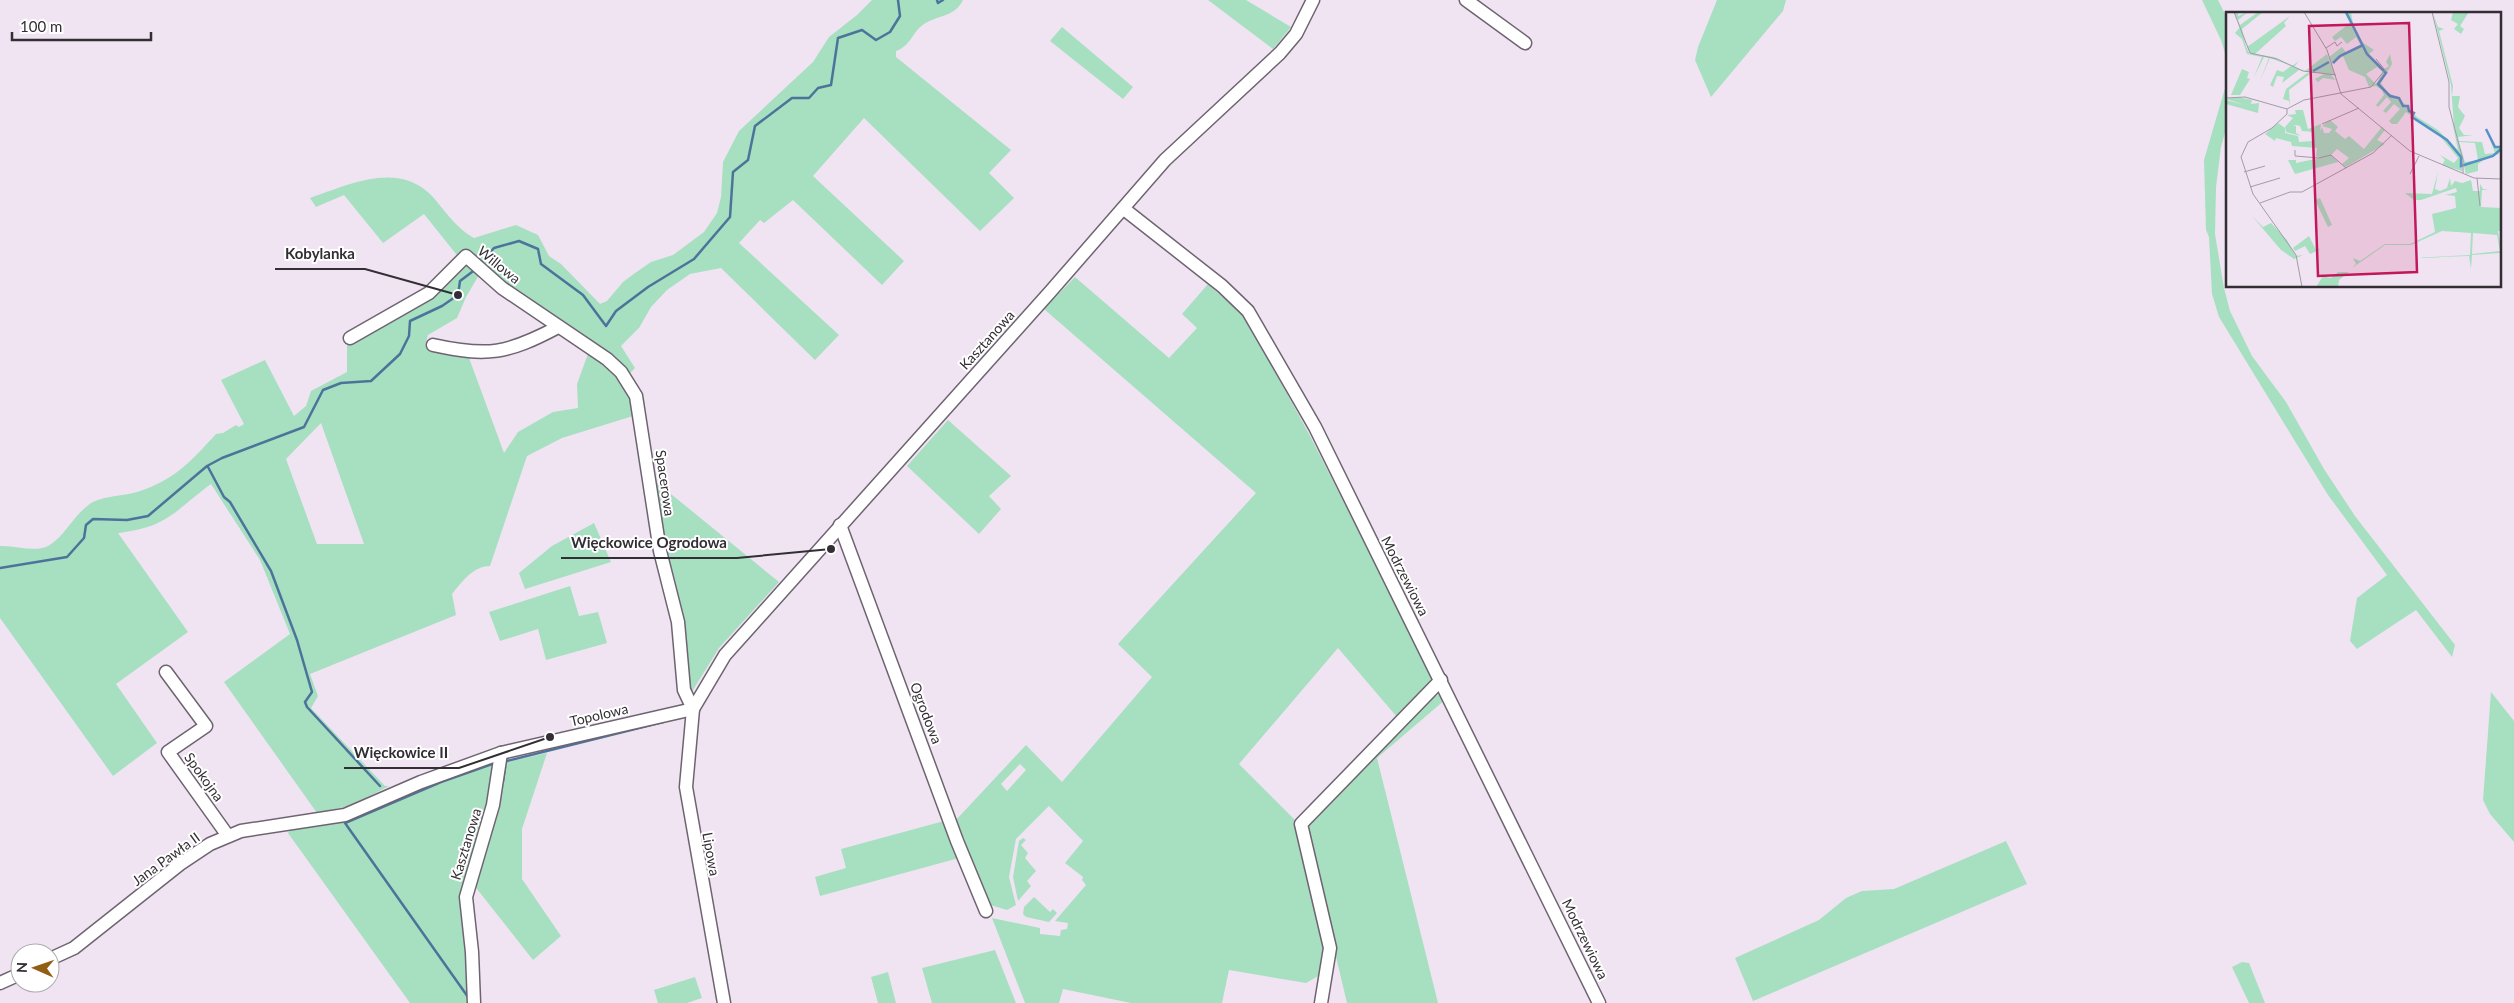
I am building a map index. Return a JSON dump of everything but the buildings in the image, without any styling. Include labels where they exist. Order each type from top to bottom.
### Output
[{"type":"street","name":"Kasztanowa","points":[[692,709],[725,655],[1124,209],[1165,160],[1280,53],[1296,34],[1313,0]]},
{"type":"street","points":[[1466,0],[1525,43]]},
{"type":"street","name":"Modrzewiowa","points":[[1124,209],[1222,286],[1248,311],[1306,409],[1599,1003]]},
{"type":"street","name":"Willowa","points":[[350,338],[429,293],[466,256],[475,266],[558,327],[606,359]]},
{"type":"street","points":[[432,345],[465,352],[495,353],[518,346],[558,327]]},
{"type":"street","name":"Spacerowa","points":[[606,359],[621,372],[636,396],[660,551],[678,622],[684,690],[692,709]]},
{"type":"street","name":"Ogrodowa","points":[[840,525],[957,841],[986,911]]},
{"type":"street","name":"Spokojna","points":[[166,672],[206,726],[168,752],[228,836]]},
{"type":"street","points":[[1321,1003],[1330,948],[1301,824],[1441,680]]},
{"type":"street","name":"Topolowa","points":[[345,815],[422,782],[500,753],[692,709]]},
{"type":"street","name":"Lipowa","points":[[692,709],[686,787],[698,868],[724,1003]]},
{"type":"street","name":"Kasztanowa","points":[[474,1003],[472,952],[466,897],[494,804],[500,753]]},
{"type":"street","name":"Jana Pawła II","points":[[60,954],[74,948],[180,864],[210,844],[240,831],[345,815]]},
{"type":"green space","points":[[872,0],[963,0],[956,10],[929,21],[920,27],[905,46],[896,51],[896,57],[1011,150],[989,173],[1014,198],[980,231],[864,118],[813,176],[904,261],[882,285],[793,200],[764,223],[760,220],[739,243],[839,335],[815,360],[721,268],[690,274],[667,290],[651,307],[639,328],[621,346],[635,368],[628,375],[460,259],[424,214],[383,243],[344,195],[316,207],[310,198],[357,182],[389,178],[404,180],[419,186],[433,197],[457,225],[474,238],[516,225],[538,235],[549,256],[561,264],[600,304],[607,301],[623,282],[635,273],[651,262],[673,255],[704,232],[717,213],[721,197],[723,162],[739,131],[813,62],[829,37],[857,15]]},
{"type":"green space","points":[[1208,0],[1246,0],[1291,27],[1273,49]]},
{"type":"green space","points":[[1717,0],[1786,0],[1783,11],[1711,97],[1695,60],[1698,47]]},
{"type":"green space","points":[[2202,0],[2218,0],[2226,16],[2226,56],[2221,40]]},
{"type":"green space","points":[[1062,27],[1133,87],[1123,99],[1050,41]]},
{"type":"green space","points":[[2226,85],[2226,129],[2221,147],[2216,187],[2215,234],[2230,311],[2252,356],[2286,402],[2324,469],[2355,516],[2455,645],[2452,657],[2416,610],[2357,649],[2350,641],[2357,598],[2387,575],[2328,495],[2219,317],[2212,294],[2209,237],[2206,230],[2204,160]]},
{"type":"green space","points":[[465,263],[479,275],[466,297],[457,318],[428,335],[425,346],[468,355],[504,453],[518,432],[553,412],[578,408],[577,384],[589,351],[620,378],[629,395],[633,416],[562,438],[527,456],[490,566],[473,572],[452,594],[456,615],[310,674],[318,696],[311,708],[385,786],[389,786],[353,805],[317,813],[224,682],[290,634],[260,560],[211,484],[169,517],[148,527],[118,533],[188,632],[116,684],[157,743],[113,776],[0,618],[0,546],[35,549],[46,547],[52,544],[91,503],[104,498],[137,492],[172,476],[190,461],[216,434],[223,433],[236,425],[239,427],[244,424],[221,380],[265,360],[294,416],[306,406],[311,391],[347,372],[347,344],[394,319]],"holes":[[[321,423],[364,544],[317,544],[286,459]]]},
{"type":"green space","points":[[1075,277],[1169,358],[1197,328],[1182,314],[1208,284],[1245,317],[1309,434],[1434,678],[1397,717],[1338,648],[1239,764],[1297,822],[1325,942],[1320,975],[1306,983],[1229,970],[1222,1003],[1131,1003],[1063,989],[1059,1003],[1025,1003],[992,918],[1040,928],[1040,934],[1060,936],[1061,930],[1067,929],[1068,923],[1055,921],[1086,885],[1082,880],[1083,877],[1065,863],[1083,841],[1049,806],[1016,839],[1009,877],[1016,905],[1007,910],[987,904],[955,821],[1026,745],[1062,782],[1152,677],[1118,644],[1256,493],[1044,309]],"holes":[[[1020,764],[1026,770],[1007,791],[1001,784]]]},
{"type":"green space","points":[[948,420],[1011,476],[989,496],[1001,509],[979,534],[907,466]]},
{"type":"green space","points":[[655,481],[779,582],[719,648],[690,692],[663,549]]},
{"type":"green space","points":[[594,523],[611,562],[525,589],[519,573],[552,546]]},
{"type":"green space","points":[[570,586],[579,616],[598,612],[607,643],[546,660],[538,629],[500,641],[489,612]]},
{"type":"green space","points":[[2491,692],[2514,721],[2514,842],[2490,814],[2483,800]]},
{"type":"green space","points":[[1444,693],[1446,699],[1377,758],[1438,1003],[1347,1003],[1305,826],[1430,698]]},
{"type":"green space","points":[[547,753],[522,829],[522,879],[561,936],[533,960],[477,889],[474,881],[504,763]]},
{"type":"green space","points":[[496,763],[494,780],[467,876],[471,1003],[410,1003],[288,833],[290,830],[334,823],[440,780]]},
{"type":"green space","points":[[944,821],[959,858],[820,896],[815,877],[846,868],[841,849]]},
{"type":"green space","points":[[1023,838],[1026,840],[1021,845],[1028,853],[1025,858],[1036,871],[1027,881],[1031,886],[1018,901],[1013,877],[1019,841]]},
{"type":"green space","points":[[2006,841],[2027,884],[1753,1001],[1735,958],[1819,920],[1846,898],[1862,891],[1894,889]]},
{"type":"green space","points":[[1034,897],[1050,912],[1053,909],[1057,913],[1049,922],[1026,917],[1023,914],[1024,907]]},
{"type":"green space","points":[[995,950],[1016,1003],[932,1003],[922,968]]},
{"type":"green space","points":[[2242,962],[2249,963],[2265,1003],[2249,1003],[2232,967]]},
{"type":"green space","points":[[888,972],[896,1003],[878,1003],[871,977]]},
{"type":"green space","points":[[695,977],[702,998],[687,1003],[658,1003],[654,990]]},
{"type":"waterway","points":[[481,263],[494,248],[519,241],[538,249],[541,264],[583,295],[606,326],[616,311],[648,287],[694,259],[730,217],[733,172],[748,160],[755,126],[792,98],[809,98],[818,88],[831,85],[838,38],[862,30],[876,40],[890,32],[900,16],[898,0]]},
{"type":"waterway","points":[[937,0],[938,3],[943,0]]},
{"type":"waterway","points":[[0,568],[67,557],[84,538],[86,525],[93,519],[127,520],[148,516],[207,466],[222,458],[304,427],[323,390],[341,383],[371,381],[400,354],[409,336],[410,321],[442,306],[458,295],[460,281],[476,269]]},
{"type":"waterway","points":[[208,467],[224,497],[230,502],[271,571],[297,640],[312,692],[305,702],[307,707],[380,786]]},
{"type":"waterway","points":[[503,762],[663,722]]},
{"type":"waterway","points":[[468,997],[345,823],[441,782],[495,763]]},
{"type":"waterway","points":[[503,781],[505,767]]},
{"type":"place","name":"Kobylanka","points":[[458,295]]},
{"type":"place","name":"Więckowice Ogrodowa","points":[[831,549]]},
{"type":"place","name":"Więckowice II","points":[[550,737]]}]
